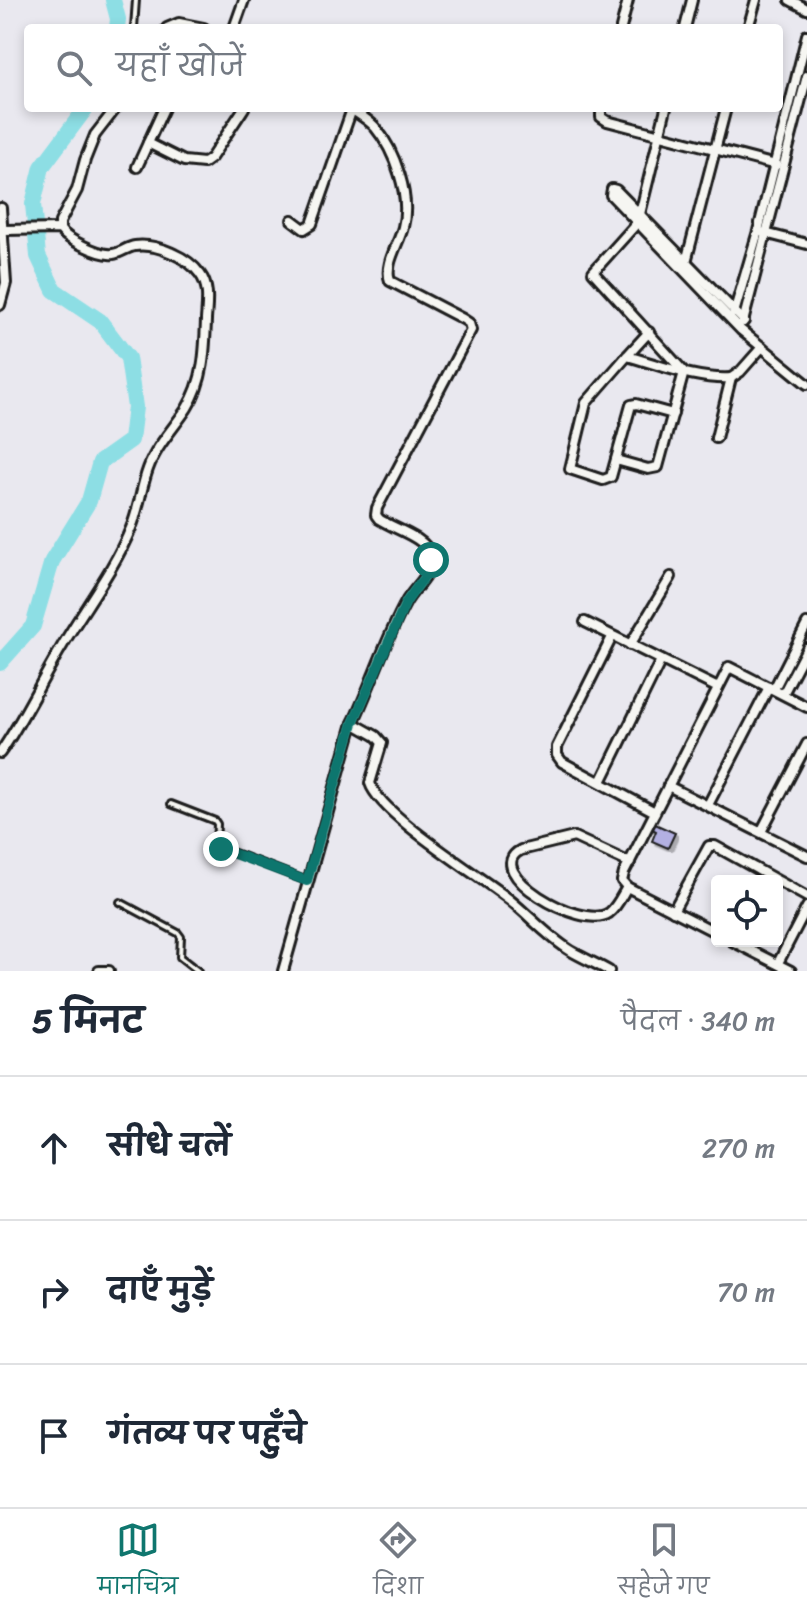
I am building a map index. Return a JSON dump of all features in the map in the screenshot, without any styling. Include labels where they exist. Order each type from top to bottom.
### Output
[{"type":"street","points":[[235,24],[244,0]]},
{"type":"street","points":[[622,24],[628,0]]},
{"type":"street","points":[[686,24],[692,0]]},
{"type":"street","points":[[749,24],[756,0]]},
{"type":"street","points":[[790,0],[807,9]]},
{"type":"street","points":[[742,326],[804,61],[807,35]]},
{"type":"street","points":[[779,166],[807,76]]},
{"type":"street","points":[[58,229],[82,177],[95,135],[113,112]]},
{"type":"street","points":[[137,167],[162,112]]},
{"type":"street","points":[[148,143],[184,161],[204,163],[211,158],[241,112]]},
{"type":"street","points":[[292,220],[304,229],[312,224],[350,112]]},
{"type":"street","points":[[283,971],[353,723],[406,602],[430,569],[430,551],[424,544],[379,519],[377,508],[471,330],[469,323],[463,319],[390,281],[389,265],[404,224],[404,198],[387,142],[372,124],[356,112]]},
{"type":"street","points":[[601,112],[601,117],[607,121],[779,166]]},
{"type":"street","points":[[665,112],[640,218],[593,272],[684,372]]},
{"type":"street","points":[[685,264],[725,112]]},
{"type":"street","points":[[0,305],[6,283],[1,208]]},
{"type":"street","points":[[640,218],[762,347],[804,382]]},
{"type":"street","points":[[4,230],[58,229]]},
{"type":"street","points":[[0,753],[118,557],[132,526],[148,469],[157,449],[189,405],[205,359],[208,294],[205,281],[197,270],[184,259],[142,245],[131,246],[116,254],[100,252],[71,240],[58,229]]},
{"type":"street","points":[[762,232],[807,244]]},
{"type":"street","points":[[733,316],[762,232]]},
{"type":"street","points":[[649,332],[586,403],[570,469],[608,480],[631,405],[673,414]]},
{"type":"street","points":[[627,356],[684,372],[731,378],[762,347]]},
{"type":"street","points":[[616,460],[648,469],[658,467],[684,372]]},
{"type":"street","points":[[716,438],[731,378]]},
{"type":"street","points":[[630,645],[671,577]]},
{"type":"street","points":[[585,622],[718,688]]},
{"type":"street","points":[[708,805],[807,624]]},
{"type":"street","points":[[612,637],[557,747],[557,755],[562,762],[655,812]]},
{"type":"street","points":[[783,694],[802,668],[807,648]]},
{"type":"street","points":[[601,782],[661,660]]},
{"type":"street","points":[[711,930],[627,887],[622,881],[729,667],[807,707]]},
{"type":"street","points":[[353,723],[380,739],[381,749],[370,783],[394,813],[511,901],[546,933],[571,951],[609,971]]},
{"type":"street","points":[[761,832],[807,744]]},
{"type":"street","points":[[668,786],[807,856]]},
{"type":"street","points":[[627,887],[608,914],[598,916],[562,909],[523,886],[514,873],[511,859],[521,850],[574,837],[630,863]]},
{"type":"street","points":[[673,911],[709,846],[715,846],[807,897]]},
{"type":"street","points":[[758,875],[760,871]]},
{"type":"street","points":[[778,963],[807,907]]},
{"type":"street","points":[[745,947],[791,971]]},
{"type":"street","points":[[99,971],[109,971]]},
{"type":"lane","points":[[134,24],[136,0]]},
{"type":"lane","points":[[171,804],[215,821],[216,846],[307,881]]},
{"type":"lane","points":[[120,902],[178,933],[181,937],[180,957],[198,971]]},
{"type":"building","points":[[653,823],[675,833],[668,848],[652,841],[656,831],[650,828]]},
{"type":"waterway","points":[[113,0],[117,24]]},
{"type":"waterway","points":[[0,663],[33,626],[52,561],[89,501],[100,462],[131,440],[135,407],[128,358],[100,321],[54,290],[38,256],[33,204],[42,167],[83,112]]},
{"type":"route","points":[[221,849],[307,881],[353,723],[406,602],[426,576],[431,560]]}]
